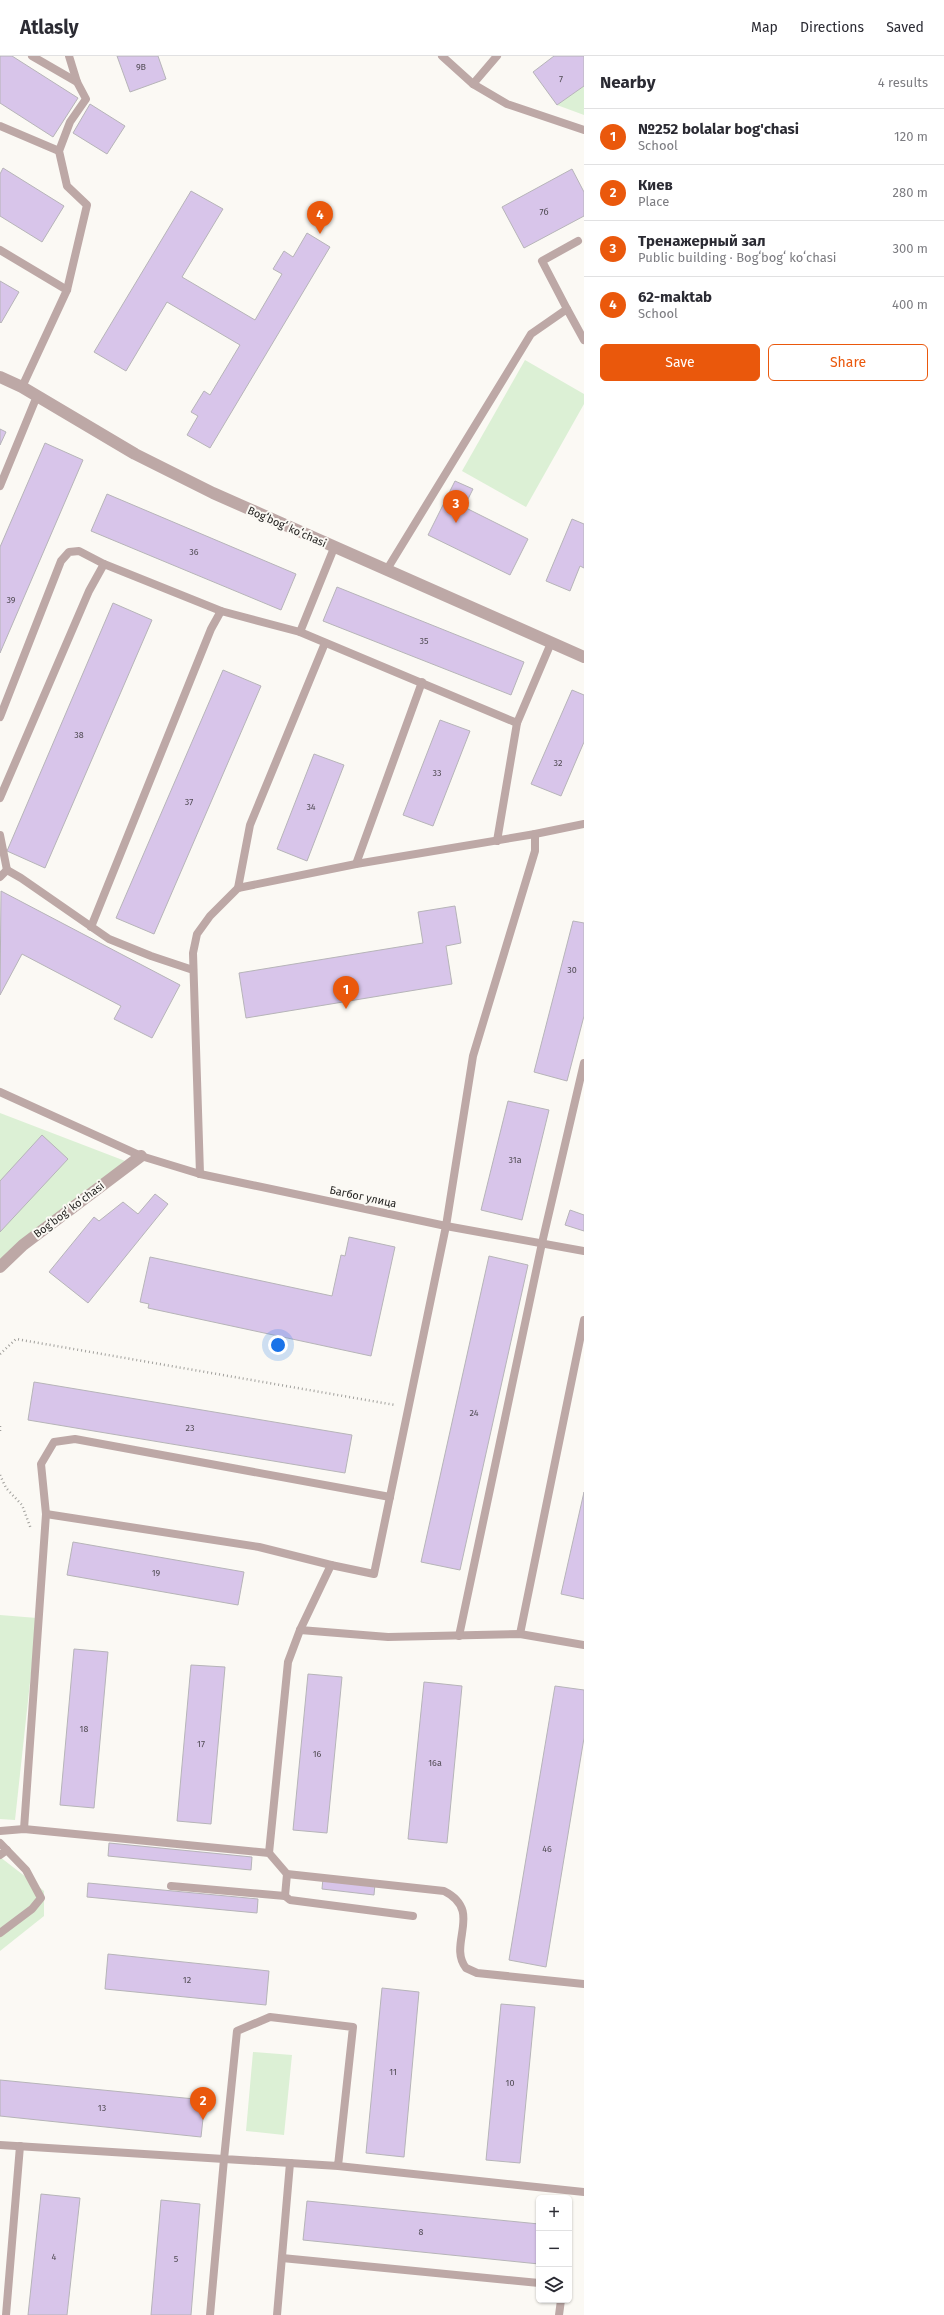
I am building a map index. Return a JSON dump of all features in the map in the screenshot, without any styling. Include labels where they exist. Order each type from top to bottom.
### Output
[{"type":"street","name":"Bogʻbogʻ koʻchasi","points":[[0,377],[22,387],[136,454],[213,493],[386,571],[584,657]]},
{"type":"street","name":"Bogʻbogʻ koʻchasi","points":[[0,1267],[23,1245],[140,1156]]},
{"type":"lane","points":[[32,56],[76,82]]},
{"type":"lane","points":[[22,387],[67,290],[87,205],[67,186],[59,151],[70,122],[86,99],[76,82],[69,56]]},
{"type":"lane","points":[[442,56],[473,84],[507,104],[584,130]]},
{"type":"lane","points":[[473,84],[497,56]]},
{"type":"lane","points":[[0,126],[59,151]]},
{"type":"lane","points":[[578,241],[542,261],[584,340]]},
{"type":"lane","points":[[0,250],[67,290]]},
{"type":"lane","points":[[386,571],[531,334],[567,309]]},
{"type":"lane","points":[[0,486],[37,396]]},
{"type":"lane","points":[[300,632],[334,548]]},
{"type":"lane","points":[[0,717],[61,561],[69,552],[79,551],[104,564],[221,611],[300,632],[422,682],[516,723]]},
{"type":"lane","points":[[0,798],[89,591],[104,564]]},
{"type":"lane","points":[[92,927],[211,629],[221,611]]},
{"type":"lane","points":[[238,888],[250,825],[325,643]]},
{"type":"lane","points":[[497,841],[516,723],[551,643]]},
{"type":"lane","points":[[356,864],[422,682]]},
{"type":"lane","points":[[200,1174],[193,953],[197,934],[210,916],[238,888],[356,864],[497,841],[584,824]]},
{"type":"lane","points":[[46,1514],[259,1547],[374,1574],[446,1226],[473,1056],[535,851],[535,834]]},
{"type":"lane","points":[[0,836],[7,870],[21,878],[109,939],[151,956],[193,970]]},
{"type":"lane","points":[[0,877],[7,870]]},
{"type":"lane","points":[[459,1636],[542,1243],[584,1063]]},
{"type":"lane","name":"Багбог улица","points":[[0,1092],[140,1156],[200,1174],[446,1226],[584,1251]]},
{"type":"lane","points":[[520,1634],[584,1320]]},
{"type":"lane","points":[[24,1829],[46,1514],[41,1464],[54,1442],[75,1439],[390,1497]]},
{"type":"lane","points":[[269,1853],[288,1662],[300,1630],[331,1565]]},
{"type":"lane","points":[[300,1630],[388,1637],[520,1634],[584,1645]]},
{"type":"lane","points":[[0,1831],[24,1829],[269,1853],[287,1874],[444,1891],[453,1895],[460,1904],[464,1916],[461,1958],[466,1968],[477,1973],[584,1984]]},
{"type":"lane","points":[[0,1843],[3,1852],[26,1870],[41,1898],[32,1909],[0,1933]]},
{"type":"lane","points":[[285,1896],[287,1874]]},
{"type":"lane","points":[[171,1886],[285,1896],[290,1900],[412,1916]]},
{"type":"lane","points":[[210,2315],[237,2031],[270,2017],[353,2028],[338,2166]]},
{"type":"lane","points":[[0,2145],[338,2166],[568,2194],[584,2192]]},
{"type":"lane","points":[[6,2315],[20,2146]]},
{"type":"lane","points":[[278,2315],[290,2163]]},
{"type":"lane","points":[[282,2258],[536,2283]]},
{"type":"lane","points":[[559,2315],[561,2303]]},
{"type":"path","points":[[0,1354],[16,1339],[409,1407]]},
{"type":"path","points":[[0,1426],[0,1431]]},
{"type":"path","points":[[0,1475],[6,1488],[22,1505],[43,1555]]},
{"type":"green space","points":[[584,86],[584,115],[557,105]]},
{"type":"green space","points":[[525,360],[584,394],[584,404],[526,507],[462,471]]},
{"type":"green space","points":[[0,1113],[133,1164],[0,1267]]},
{"type":"green space","points":[[0,1615],[37,1618],[15,1820],[0,1819]]},
{"type":"green space","points":[[0,1857],[44,1891],[44,1916],[0,1951]]},
{"type":"green space","points":[[253,2052],[292,2055],[284,2135],[246,2131]]},
{"type":"building","points":[[0,56],[12,56],[78,98],[53,137],[0,103]]},
{"type":"building","points":[[117,56],[158,56],[166,79],[130,92]]},
{"type":"building","points":[[554,56],[584,56],[584,86],[557,105],[533,72]]},
{"type":"building","points":[[90,104],[125,126],[107,154],[73,133]]},
{"type":"building","points":[[3,168],[64,206],[42,242],[0,216],[0,174]]},
{"type":"building","points":[[572,169],[584,192],[584,216],[524,248],[502,207]]},
{"type":"building","points":[[191,191],[223,209],[182,277],[255,320],[282,274],[273,269],[284,251],[293,257],[307,233],[330,247],[210,448],[187,435],[198,416],[191,412],[204,391],[210,395],[240,345],[167,302],[126,371],[94,352]]},
{"type":"building","points":[[0,281],[19,292],[1,323],[0,322]]},
{"type":"building","points":[[0,429],[6,432],[0,445]]},
{"type":"building","points":[[45,443],[83,460],[0,653],[0,547]]},
{"type":"building","points":[[455,481],[473,489],[464,507],[528,539],[510,575],[428,535]]},
{"type":"building","points":[[107,494],[296,574],[281,610],[91,531]]},
{"type":"building","points":[[572,519],[584,524],[584,568],[580,566],[570,591],[546,581]]},
{"type":"building","points":[[337,587],[524,662],[511,695],[323,621]]},
{"type":"building","points":[[113,603],[152,620],[45,868],[7,851]]},
{"type":"building","points":[[223,670],[261,686],[154,934],[116,918]]},
{"type":"building","points":[[572,690],[584,695],[584,742],[561,796],[531,784]]},
{"type":"building","points":[[440,720],[470,731],[433,826],[403,815]]},
{"type":"building","points":[[314,754],[344,765],[307,861],[277,849]]},
{"type":"building","points":[[1,891],[180,985],[152,1038],[114,1019],[121,1006],[22,954],[0,995]]},
{"type":"building","points":[[455,906],[461,943],[446,946],[452,984],[246,1018],[239,973],[423,943],[418,912]]},
{"type":"building","points":[[573,921],[584,923],[584,1016],[567,1081],[534,1072]]},
{"type":"building","points":[[508,1101],[549,1110],[522,1220],[481,1210]]},
{"type":"building","points":[[42,1135],[68,1159],[0,1232],[0,1181]]},
{"type":"building","points":[[155,1194],[168,1204],[88,1303],[49,1272],[94,1217],[99,1221],[123,1202],[138,1214]]},
{"type":"building","points":[[570,1210],[584,1215],[584,1231],[565,1225]]},
{"type":"building","points":[[349,1237],[395,1247],[371,1356],[148,1308],[149,1304],[140,1302],[150,1257],[332,1296],[341,1255],[345,1256]]},
{"type":"building","points":[[489,1256],[528,1265],[460,1570],[421,1562]]},
{"type":"building","points":[[34,1382],[352,1435],[345,1473],[28,1420]]},
{"type":"building","points":[[584,1492],[584,1599],[561,1594]]},
{"type":"building","points":[[73,1542],[244,1572],[238,1605],[67,1575]]},
{"type":"building","points":[[74,1649],[108,1652],[94,1808],[60,1805]]},
{"type":"building","points":[[191,1665],[225,1667],[211,1824],[177,1821]]},
{"type":"building","points":[[308,1674],[342,1677],[327,1833],[293,1830]]},
{"type":"building","points":[[424,1682],[462,1686],[447,1843],[408,1839]]},
{"type":"building","points":[[555,1686],[584,1690],[584,1738],[546,1967],[509,1960]]},
{"type":"building","points":[[109,1843],[252,1857],[251,1870],[108,1856]]},
{"type":"building","points":[[323,1878],[375,1884],[374,1895],[322,1889]]},
{"type":"building","points":[[88,1883],[258,1899],[257,1913],[87,1897]]},
{"type":"building","points":[[108,1954],[269,1971],[266,2005],[105,1989]]},
{"type":"building","points":[[382,1988],[419,1992],[404,2157],[366,2153]]},
{"type":"building","points":[[501,2004],[535,2007],[520,2163],[486,2160]]},
{"type":"building","points":[[0,2080],[205,2100],[201,2137],[0,2116]]},
{"type":"building","points":[[41,2194],[80,2198],[67,2315],[28,2315]]},
{"type":"building","points":[[161,2200],[200,2204],[191,2315],[151,2315]]},
{"type":"building","points":[[307,2201],[536,2224],[536,2264],[303,2240]]},
{"type":"place","name":"62-maktab","points":[[320,234]]},
{"type":"place","name":"Тренажерный зал","points":[[456,523]]},
{"type":"place","name":"№252 bolalar bog'chasi","points":[[346,1009]]},
{"type":"place","name":"Киев","points":[[203,2120]]}]
